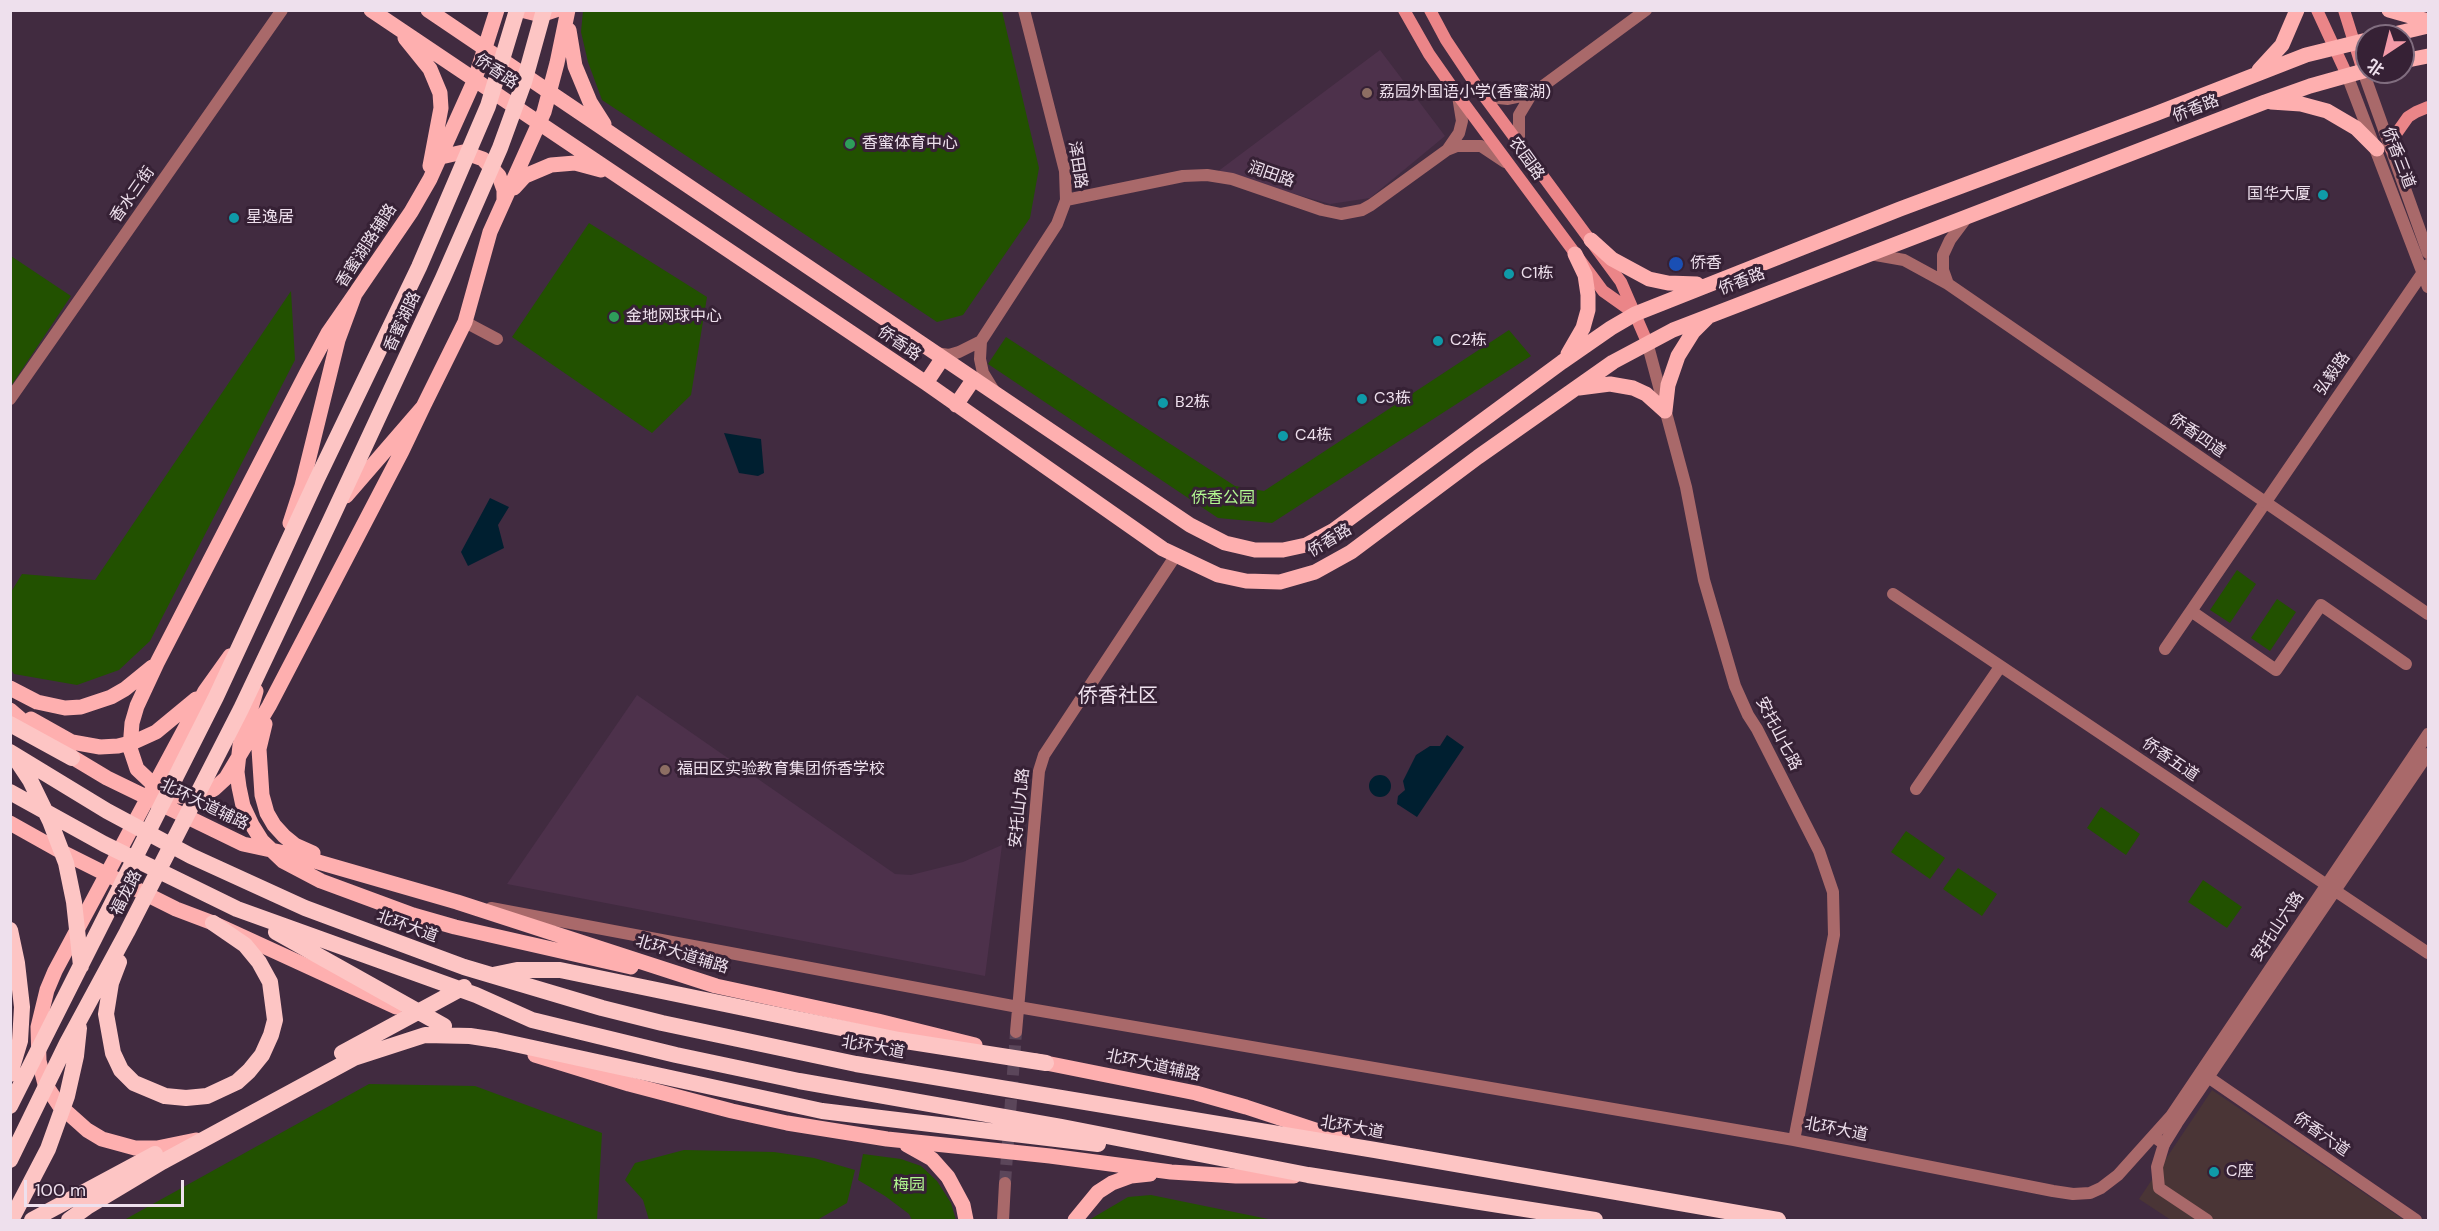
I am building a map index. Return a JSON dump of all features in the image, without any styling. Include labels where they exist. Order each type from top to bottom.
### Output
[{"type":"highway","name":"香蜜湖路","points":[[248,630],[419,267],[488,106],[519,10]]},
{"type":"highway","name":"香蜜湖路","points":[[273,640],[443,278],[507,129],[524,82],[544,10]]},
{"type":"highway","name":"福龙路","points":[[10,1106],[99,932],[210,694],[248,630]]},
{"type":"highway","name":"福龙路","points":[[13,1155],[67,1043],[244,712],[273,640]]},
{"type":"highway","points":[[10,724],[72,758]]},
{"type":"highway","points":[[10,752],[30,780],[51,821],[66,862],[81,952],[82,1003],[76,1056],[67,1096],[48,1149],[11,1221]]},
{"type":"highway","name":"北环大道","points":[[10,752],[107,811],[191,856],[295,904],[464,967],[602,1008],[856,1064],[1375,1150],[1778,1221]]},
{"type":"highway","points":[[10,792],[104,844],[237,909],[444,1026]]},
{"type":"highway","points":[[237,909],[476,995],[532,1020],[590,1035],[799,1081],[1061,1127],[1308,1174],[1595,1221]]},
{"type":"highway","points":[[127,932],[111,983],[106,1014],[113,1053],[121,1070],[134,1083],[165,1096],[186,1098],[207,1096],[237,1082],[249,1071],[262,1054],[275,1020],[270,981],[260,962],[245,945],[213,923]]},
{"type":"highway","points":[[10,930],[21,996],[20,1030],[10,1074]]},
{"type":"highway","points":[[32,1221],[468,985],[490,976],[517,970],[560,970],[899,1040],[1046,1063]]},
{"type":"highway","points":[[69,1221],[87,1207],[205,1139],[354,1058],[425,1035],[479,1037],[822,1111],[1043,1139],[1179,1151]]},
{"type":"main road","name":"侨香路","points":[[371,10],[926,383],[1163,549],[1218,575],[1246,581],[1280,582],[1315,572],[1351,552],[1573,390],[1647,342],[1713,313],[2265,102],[2355,73]]},
{"type":"main road","name":"侨香路","points":[[428,10],[1190,525],[1224,543],[1255,550],[1283,550],[1306,544],[1334,530],[1562,362],[1635,314],[1712,282],[2306,55],[2355,42]]},
{"type":"main road","points":[[441,10],[453,10]]},
{"type":"main road","name":"香蜜湖路辅路","points":[[270,580],[302,486],[338,340],[355,294],[426,186],[441,157],[475,79],[497,10]]},
{"type":"main road","points":[[519,10],[541,15],[556,10]]},
{"type":"main road","points":[[355,294],[321,345],[157,663],[132,723],[130,748],[137,769],[145,778],[165,791],[190,797],[203,795],[214,789],[235,766],[402,451],[465,322],[487,241],[540,123],[550,92],[568,10]]},
{"type":"main road","points":[[568,10],[570,43],[575,66],[593,108],[614,135]]},
{"type":"main road","name":"农园路","points":[[1404,10],[1429,54],[1457,94],[1603,291],[1635,314]]},
{"type":"main road","name":"农园路","points":[[1430,10],[1446,40],[1478,88],[1621,282],[1647,342]]},
{"type":"main road","points":[[2252,76],[2282,45],[2297,10]]},
{"type":"main road","points":[[2317,10],[2334,47],[2355,68]]},
{"type":"main road","points":[[2344,10],[2355,30]]},
{"type":"main road","points":[[2389,10],[2428,21]]},
{"type":"main road","points":[[396,26],[430,69],[440,93],[441,108],[426,186]]},
{"type":"main road","points":[[2265,102],[2301,104],[2327,111],[2356,128],[2384,149],[2402,124],[2416,111],[2428,107]]},
{"type":"main road","points":[[441,157],[461,152],[483,159],[500,176],[504,200]]},
{"type":"main road","points":[[504,200],[525,176],[550,165],[575,163],[589,165],[624,179]]},
{"type":"main road","points":[[1591,240],[1612,259],[1649,279],[1687,285],[1712,282]]},
{"type":"main road","points":[[1562,362],[1583,328],[1588,310],[1585,275],[1575,254]]},
{"type":"main road","points":[[1665,411],[1668,385],[1678,356],[1694,332],[1713,313]]},
{"type":"main road","points":[[926,383],[938,356]]},
{"type":"main road","points":[[956,405],[973,380]]},
{"type":"main road","points":[[1573,390],[1610,384],[1633,388],[1646,394],[1665,411]]},
{"type":"main road","points":[[331,519],[358,480],[423,407]]},
{"type":"main road","points":[[10,688],[44,704],[81,707],[111,698],[157,663]]},
{"type":"main road","points":[[10,705],[49,731],[72,742],[100,747],[134,742],[156,732],[210,694]]},
{"type":"main road","points":[[205,1139],[157,1148],[135,1148],[102,1139],[71,1118],[45,1084],[39,1061],[38,1027],[41,1010],[55,971],[210,694]]},
{"type":"main road","points":[[269,705],[259,749],[262,795],[274,825],[295,845],[365,876]]},
{"type":"main road","name":"北环大道辅路","points":[[10,710],[72,758],[243,844],[294,855],[457,902],[716,986],[878,1021],[1046,1063],[1196,1093],[1246,1107],[1375,1150]]},
{"type":"main road","points":[[244,712],[237,772],[238,787],[243,806],[252,825],[262,841],[283,861],[321,881],[412,915],[716,986]]},
{"type":"main road","points":[[10,823],[60,851],[176,909],[213,923],[322,974],[444,1026],[628,1084],[787,1123],[887,1139],[1171,1172],[1274,1177],[1308,1174]]},
{"type":"main road","points":[[887,1139],[923,1153],[941,1168],[956,1189],[963,1205],[966,1221]]},
{"type":"main road","points":[[1075,1221],[1098,1192],[1112,1183],[1131,1176],[1171,1172]]},
{"type":"street","name":"香水三街","points":[[10,399],[282,10]]},
{"type":"street","name":"泽田路","points":[[981,341],[1057,224],[1066,200],[1065,171],[1024,10]]},
{"type":"street","points":[[1519,143],[1519,115],[1532,94],[1646,10]]},
{"type":"street","name":"侨香三道","points":[[2363,84],[2426,269],[2428,287]]},
{"type":"street","points":[[1478,88],[1498,98],[1508,99],[1532,94]]},
{"type":"street","name":"润田路","points":[[1066,200],[1183,176],[1207,175],[1232,179],[1322,210],[1341,214],[1352,213],[1371,205],[1447,150],[1459,133],[1462,121],[1457,94]]},
{"type":"street","name":"润田路","points":[[1447,150],[1469,145],[1482,146],[1510,165]]},
{"type":"street","name":"侨香三道","points":[[2384,149],[2428,253]]},
{"type":"street","points":[[1948,284],[1943,270],[1943,255],[1950,240],[1970,214]]},
{"type":"street","name":"侨香四道","points":[[1866,254],[1905,260],[1948,284],[2428,614]]},
{"type":"street","name":"弘毅路","points":[[2165,649],[2426,269]]},
{"type":"street","points":[[465,322],[497,339]]},
{"type":"street","points":[[938,356],[959,352],[981,341],[980,359],[983,373],[990,387],[1001,399]]},
{"type":"street","name":"安托山七路","points":[[1647,342],[1686,487],[1704,580],[1735,686],[1819,851],[1833,892],[1834,935],[1794,1140]]},
{"type":"street","name":"安托山九路","points":[[1016,1032],[1039,771],[1044,755],[1176,555]]},
{"type":"street","name":"侨香五道","points":[[1893,594],[2428,953]]},
{"type":"street","points":[[2191,611],[2276,670],[2321,605],[2406,664]]},
{"type":"street","points":[[1916,789],[2000,667]]},
{"type":"street","name":"安托山六路","points":[[2164,1144],[2331,888],[2428,734]]},
{"type":"street","name":"安托山六路","points":[[2073,1194],[2090,1193],[2118,1175],[2171,1116],[2428,754]]},
{"type":"street","name":"北环大道","points":[[457,902],[1018,1007],[1794,1140],[2073,1194]]},
{"type":"street","name":"侨香六道","points":[[2208,1077],[2416,1221]]},
{"type":"street","points":[[2152,1136],[2164,1144],[2157,1167],[2159,1188],[2207,1221]]},
{"type":"street","points":[[1003,1221],[1005,1183]]},
{"type":"shaded area","name":"荔园外国语小学(香蜜湖)","points":[[1380,50],[1445,136],[1370,198],[1330,204],[1217,172]]},
{"type":"shaded area","name":"福田区实验教育集团侨香学校","points":[[637,695],[895,874],[911,875],[963,862],[1002,845],[985,976],[507,884]]},
{"type":"shaded area","points":[[2212,1090],[2404,1220],[2171,1220],[2139,1199]]},
{"type":"green space","name":"香蜜体育中心","points":[[583,11],[1002,11],[1039,168],[1030,218],[963,315],[937,322],[602,100],[588,62],[581,32]]},
{"type":"green space","name":"金地网球中心","points":[[589,223],[707,297],[691,395],[652,433],[512,337]]},
{"type":"green space","points":[[11,256],[71,296],[11,386]]},
{"type":"green space","points":[[291,291],[295,360],[150,641],[119,670],[77,685],[14,674],[10,668],[11,592],[22,574],[95,580]]},
{"type":"green space","name":"侨香公园","points":[[1509,330],[1531,356],[1272,523],[1218,518],[988,364],[1006,337],[1235,486],[1264,491]]},
{"type":"green space","points":[[2237,570],[2256,584],[2230,623],[2210,610]]},
{"type":"green space","points":[[2277,599],[2296,612],[2270,651],[2251,638]]},
{"type":"green space","points":[[2101,807],[2140,834],[2126,855],[2087,828]]},
{"type":"green space","points":[[1906,831],[1945,858],[1930,879],[1891,852]]},
{"type":"green space","points":[[1958,868],[1997,894],[1982,916],[1943,889]]},
{"type":"green space","points":[[2203,880],[2242,907],[2227,928],[2188,902]]},
{"type":"green space","points":[[369,1084],[475,1086],[602,1133],[597,1220],[124,1220]]},
{"type":"green space","points":[[684,1150],[774,1152],[814,1158],[855,1170],[847,1203],[817,1220],[649,1220],[643,1200],[625,1180],[635,1163]]},
{"type":"green space","name":"梅园","points":[[863,1154],[901,1159],[921,1166],[937,1181],[951,1203],[956,1220],[912,1220],[909,1214],[885,1196],[858,1180]]},
{"type":"green space","points":[[1151,1195],[1273,1220],[1089,1220],[1128,1197]]},
{"type":"water","points":[[724,433],[761,439],[764,473],[758,476],[739,473]]},
{"type":"water","points":[[490,498],[509,507],[498,525],[504,548],[468,566],[461,552]]},
{"type":"water","points":[[1447,735],[1464,747],[1417,817],[1397,804],[1398,796],[1405,790],[1403,781],[1416,755],[1430,746],[1440,746]]},
{"type":"water","points":[[1376,775],[1384,775],[1391,782],[1391,790],[1384,797],[1376,797],[1369,790],[1369,782]]},
{"type":"tunnel","points":[[1005,1183],[1016,1032]]},
{"type":"place","name":"荔园外国语小学(香蜜湖)","points":[[1367,93]]},
{"type":"place","name":"香蜜体育中心","points":[[850,144]]},
{"type":"place","name":"国华大厦","points":[[2323,195]]},
{"type":"place","name":"星逸居","points":[[234,218]]},
{"type":"place","name":"侨香","points":[[1676,264]]},
{"type":"place","name":"C1栋","points":[[1509,274]]},
{"type":"place","name":"金地网球中心","points":[[614,317]]},
{"type":"place","name":"C2栋","points":[[1438,341]]},
{"type":"place","name":"C3栋","points":[[1362,399]]},
{"type":"place","name":"B2栋","points":[[1163,403]]},
{"type":"place","name":"C4栋","points":[[1283,436]]},
{"type":"place","name":"福田区实验教育集团侨香学校","points":[[665,770]]},
{"type":"place","name":"C座","points":[[2214,1172]]},
{"type":"district","name":"侨香社区","points":[[1118,697]]}]
